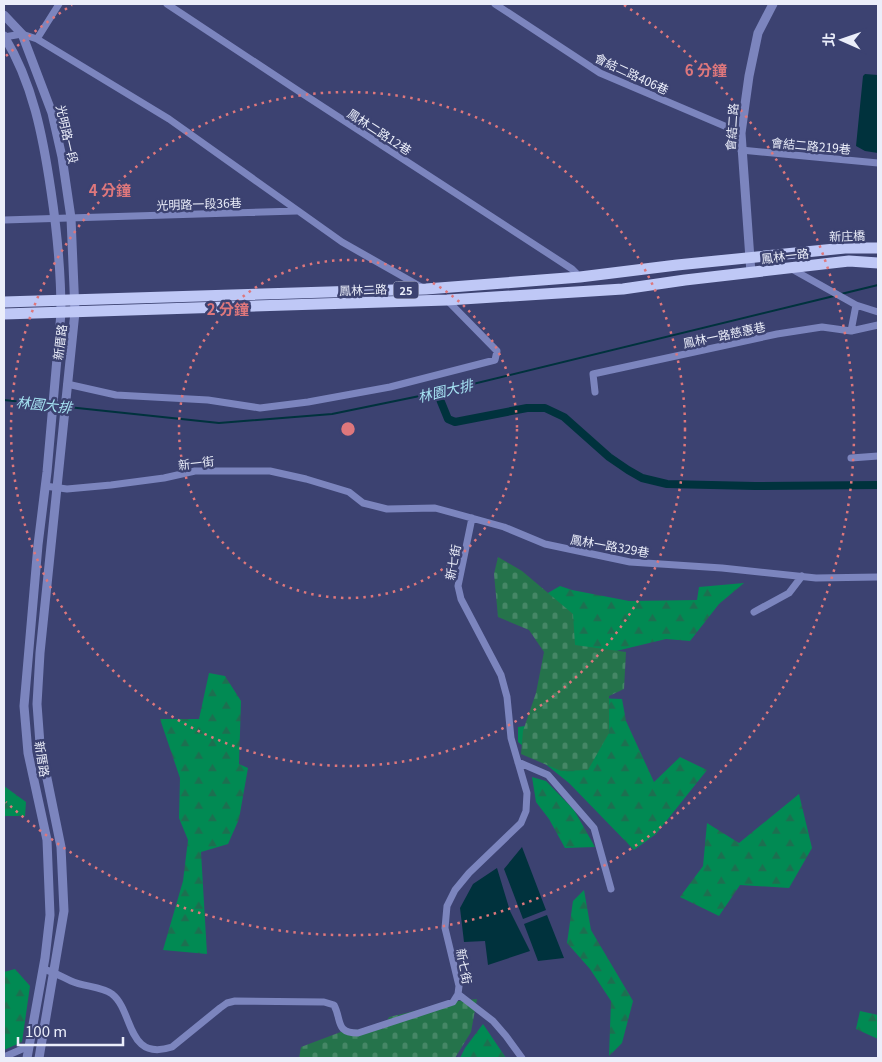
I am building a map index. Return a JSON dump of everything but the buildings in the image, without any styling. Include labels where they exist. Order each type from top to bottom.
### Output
[{"type":"main road","name":"新庄橋","points":[[818,250],[878,248]]},
{"type":"main road","name":"鳳林一路","points":[[750,257],[818,250]]},
{"type":"main road","name":"鳳林二路","points":[[4,302],[426,289],[580,276],[750,257]]},
{"type":"main road","name":"鳳林一路","points":[[751,273],[849,261],[878,262]]},
{"type":"main road","name":"鳳林二路","points":[[4,314],[447,300],[624,289],[751,273]]},
{"type":"street","points":[[37,39],[59,4]]},
{"type":"street","name":"鳳林二路12巷","points":[[167,4],[580,276]]},
{"type":"street","name":"會結二路406巷","points":[[495,4],[600,73],[741,133]]},
{"type":"street","name":"會結二路","points":[[751,273],[741,133],[749,76],[758,32],[773,4]]},
{"type":"street","name":"光明路一段","points":[[4,16],[22,34],[52,113],[62,157],[71,218],[75,300]]},
{"type":"street","points":[[4,36],[22,34],[37,39],[170,119],[342,242],[426,289]]},
{"type":"street","name":"光明路一段","points":[[4,36],[22,73],[37,111],[55,219],[61,300]]},
{"type":"street","name":"會結二路219巷","points":[[741,150],[878,163]]},
{"type":"street","name":"光明路一段36巷","points":[[4,220],[298,211]]},
{"type":"street","points":[[790,268],[856,305],[878,312]]},
{"type":"street","name":"新厝路","points":[[27,1058],[43,969],[50,915],[47,840],[28,753],[24,706],[61,300]]},
{"type":"street","name":"新厝路","points":[[40,1058],[64,911],[61,847],[40,744],[37,704],[40,653],[58,488],[75,300]]},
{"type":"street","points":[[67,386],[116,395],[208,400],[260,408],[390,388],[495,360],[497,351],[447,300]]},
{"type":"street","points":[[851,331],[856,305]]},
{"type":"street","name":"鳳林一路慈惠巷","points":[[595,392],[593,374],[777,334],[822,327],[851,331],[878,325]]},
{"type":"street","points":[[851,458],[878,456]]},
{"type":"street","name":"新一街","points":[[45,486],[67,489],[164,478],[195,471],[228,470],[270,471],[306,479],[349,492]]},
{"type":"street","name":"鳳林一路329巷","points":[[349,492],[363,503],[387,509],[435,508],[504,527],[545,544],[630,562],[722,568],[816,578],[878,577]]},
{"type":"street","name":"新七街","points":[[43,969],[55,972],[72,982],[107,992],[114,996],[119,1002],[136,1044],[141,1050],[149,1053],[164,1052],[220,1008],[227,1003],[235,1001],[324,1002],[334,1005],[340,1026],[347,1032],[358,1033],[446,1006],[453,1002],[458,994],[459,986],[446,928],[447,906],[455,890],[468,873],[522,823],[526,811],[527,793],[511,738],[507,697],[501,675],[461,599],[458,586],[472,518]]},
{"type":"street","points":[[754,612],[789,593],[802,576]]},
{"type":"street","points":[[518,762],[548,775],[594,828],[611,890]]},
{"type":"street","points":[[458,994],[492,1021],[522,1058]]},
{"type":"street","points":[[34,1022],[45,1025]]},
{"type":"street","points":[[4,1057],[29,1046]]},
{"type":"green space","points":[[498,557],[522,571],[573,614],[575,645],[626,652],[624,689],[609,696],[609,733],[588,770],[561,771],[521,754],[523,731],[536,693],[544,652],[529,630],[498,617],[494,574]]},
{"type":"green space","points":[[744,583],[719,604],[690,641],[666,639],[587,658],[534,601],[560,586],[629,601],[697,600],[699,587]]},
{"type":"green space","points":[[209,673],[225,676],[241,701],[239,764],[248,768],[239,819],[228,844],[201,852],[207,954],[163,950],[183,881],[188,840],[179,818],[180,778],[160,719],[199,719]]},
{"type":"green space","points":[[593,698],[622,699],[626,721],[654,782],[680,757],[707,770],[656,834],[634,850],[569,783],[518,742],[518,727],[553,722]]},
{"type":"green space","points":[[532,777],[546,781],[574,810],[595,847],[565,848],[549,819],[536,802]]},
{"type":"green space","points":[[4,786],[26,802],[25,816],[4,816]]},
{"type":"green space","points":[[799,794],[812,848],[789,888],[740,885],[719,916],[680,897],[703,866],[707,823],[739,843]]},
{"type":"green space","points":[[584,890],[591,930],[633,1001],[622,1043],[609,1056],[611,1001],[590,969],[567,943],[573,901]]},
{"type":"green space","points":[[15,969],[30,986],[22,1042],[4,1050],[4,972]]},
{"type":"green space","points":[[477,999],[471,1032],[455,1058],[299,1058],[301,1047],[346,1030],[383,1029],[389,1017],[440,1003]]},
{"type":"green space","points":[[860,1011],[878,1015],[878,1039],[856,1029]]},
{"type":"green space","points":[[483,1024],[506,1058],[460,1058],[465,1048]]},
{"type":"water","points":[[865,74],[878,75],[878,153],[865,151],[856,146],[863,76]]},
{"type":"water","points":[[522,847],[546,910],[523,919],[504,869]]},
{"type":"water","points":[[497,868],[510,911],[530,951],[488,965],[485,941],[464,942],[460,908],[473,884]]},
{"type":"water","points":[[547,915],[564,958],[538,961],[524,924]]},
{"type":"waterway","name":"林園大排","points":[[841,294],[878,285]]},
{"type":"waterway","name":"林園大排","points":[[68,407],[219,423],[332,414],[444,391],[834,296]]},
{"type":"waterway","points":[[437,392],[448,419],[455,422],[527,408],[545,408],[564,417],[609,457],[628,470],[642,478],[667,484],[755,486],[878,485]]},
{"type":"waterway","name":"林園大排","points":[[4,400],[51,405]]}]
